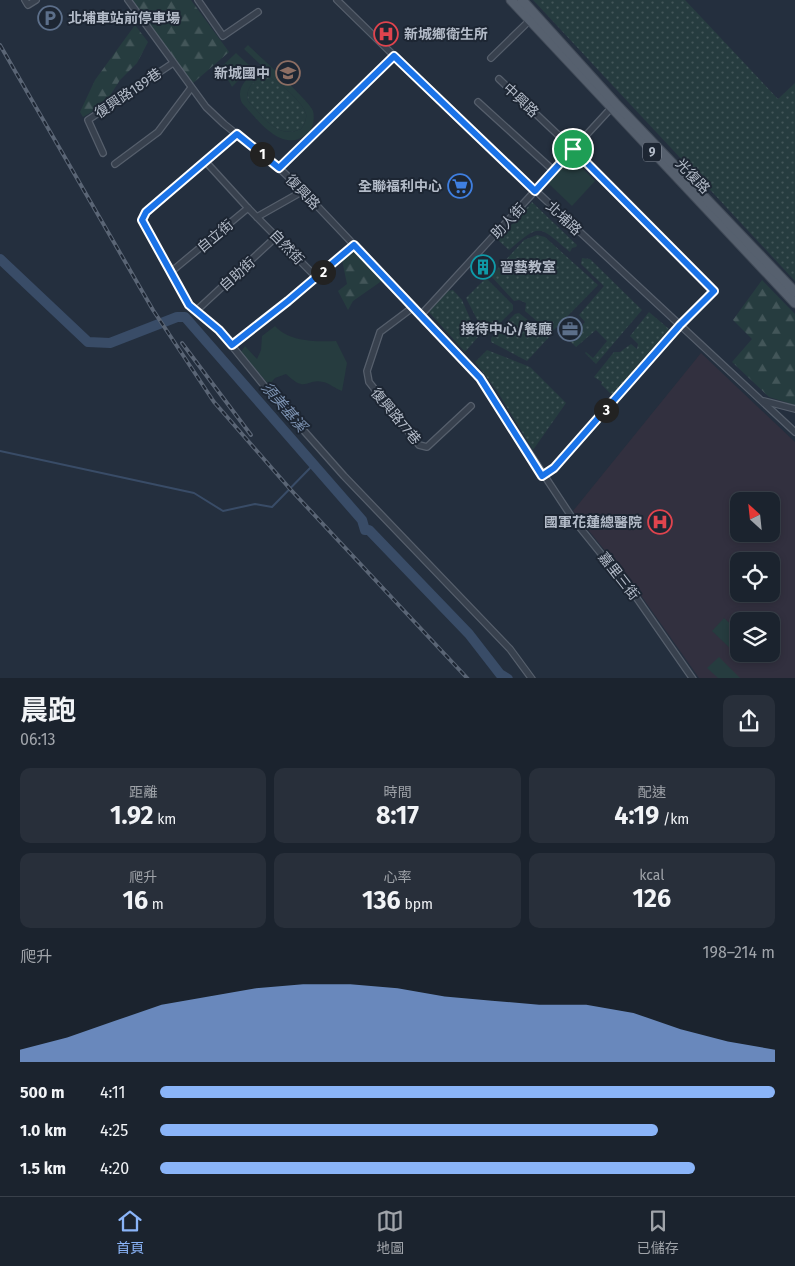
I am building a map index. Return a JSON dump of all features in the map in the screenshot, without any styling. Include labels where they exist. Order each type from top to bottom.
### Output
[{"type":"main road","name":"光復路","points":[[511,0],[529,21],[795,292]]},
{"type":"main road","name":"光復路","points":[[522,0],[613,106],[795,304]]},
{"type":"street","points":[[26,3],[36,0]]},
{"type":"street","name":"復興路","points":[[128,0],[191,88],[224,124],[279,168],[304,191],[389,280],[420,316]]},
{"type":"street","points":[[198,0],[223,36],[258,12]]},
{"type":"street","name":"北埔路","points":[[337,0],[535,191],[795,432]]},
{"type":"street","points":[[491,58],[529,21]]},
{"type":"street","points":[[279,168],[394,56]]},
{"type":"street","name":"復興路189巷","points":[[103,154],[88,120],[173,63]]},
{"type":"street","name":"中興路","points":[[499,79],[573,149],[714,291],[680,325]]},
{"type":"street","points":[[115,164],[158,132],[191,88]]},
{"type":"street","points":[[478,102],[554,171]]},
{"type":"street","name":"助人街","points":[[420,316],[613,106]]},
{"type":"street","points":[[237,134],[146,212],[142,220],[189,305],[219,330],[266,388],[344,476],[510,649],[532,678]]},
{"type":"street","points":[[206,162],[257,216],[304,191]]},
{"type":"street","name":"自立街","points":[[172,272],[248,208]]},
{"type":"street","name":"自然街","points":[[257,216],[316,278]]},
{"type":"street","name":"自助街","points":[[196,311],[277,236]]},
{"type":"street","points":[[232,345],[354,245]]},
{"type":"street","name":"復興路77巷","points":[[412,308],[380,332],[367,371],[369,382],[418,445],[423,448],[427,447],[471,406]]},
{"type":"street","name":"嘉里三街","points":[[420,316],[480,378],[542,476],[573,519],[636,597],[693,678]]},
{"type":"street","points":[[542,476],[554,468],[680,325]]},
{"type":"street","points":[[762,400],[795,409]]},
{"type":"shaded area","name":"國軍花蓮總醫院","points":[[701,353],[795,442],[795,678],[699,678],[640,594],[573,511]]},
{"type":"green space","points":[[132,0],[191,0],[229,52],[192,84]]},
{"type":"green space","points":[[533,0],[685,0],[778,99],[795,83],[795,281]]},
{"type":"green space","points":[[135,25],[148,42],[137,63],[120,80],[104,105],[83,117],[80,112],[95,80]]},
{"type":"green space","points":[[248,45],[310,106],[313,111],[314,120],[308,133],[299,139],[289,140],[280,138],[263,126],[242,103],[240,91],[245,81],[260,71],[266,70],[244,49]],"holes":[[[266,76],[289,92],[304,109],[306,118],[301,129],[292,132],[278,129],[265,120],[248,101],[247,96],[251,85],[258,79]]]},
{"type":"green space","points":[[236,53],[251,67],[232,87],[221,67]]},
{"type":"green space","points":[[266,76],[289,92],[304,109],[306,118],[301,129],[285,132],[278,129],[265,120],[248,101],[247,96],[251,85],[258,79]]},
{"type":"green space","points":[[573,159],[595,181],[572,206],[548,183],[568,160]]},
{"type":"green space","points":[[532,202],[577,245],[576,247],[572,248],[570,252],[552,237],[540,231],[534,231],[509,250],[498,240]]},
{"type":"green space","points":[[537,235],[545,237],[598,285],[551,333],[525,311],[526,303],[519,300],[514,301],[491,276],[524,240]]},
{"type":"green space","points":[[354,251],[383,280],[353,301],[348,310],[338,291],[347,284],[342,260]]},
{"type":"green space","points":[[582,258],[590,259],[642,310],[596,364],[585,353],[593,358],[607,341],[596,330],[576,347],[569,340],[585,322],[579,315],[604,286],[581,264]]},
{"type":"green space","points":[[486,278],[513,305],[513,310],[486,337],[466,298]]},
{"type":"green space","points":[[762,280],[795,314],[795,405],[769,397],[732,362],[752,339],[733,320]]},
{"type":"green space","points":[[453,290],[462,300],[478,337],[465,352],[428,311],[448,291]]},
{"type":"green space","points":[[649,312],[669,329],[612,395],[601,384],[602,382],[594,377],[614,352],[620,352],[631,344],[637,349],[638,344],[630,336]]},
{"type":"green space","points":[[519,313],[549,337],[527,361],[491,342],[491,338],[515,314]]},
{"type":"green space","points":[[275,326],[295,338],[312,341],[336,341],[347,363],[342,391],[323,382],[298,383],[286,374],[275,378],[269,385],[241,352],[245,346],[257,359],[261,350],[262,336]]},
{"type":"green space","points":[[487,350],[530,367],[566,403],[533,450],[497,391],[475,362]]},
{"type":"green space","points":[[724,618],[730,624],[730,648],[712,631]]},
{"type":"green space","points":[[719,657],[740,678],[718,678],[707,668]]},
{"type":"waterway","name":"須美基溪","points":[[0,259],[88,342],[110,343],[177,317],[185,317],[362,520],[365,530],[369,530],[469,634],[500,674],[506,678]]},
{"type":"waterway","points":[[0,451],[194,493],[223,511],[255,504],[272,507],[313,465]]},
{"type":"railway","points":[[0,45],[153,310],[214,402],[291,490],[467,678]]},
{"type":"railway","points":[[182,343],[251,435]]},
{"type":"place","name":"北埔車站前停車場","points":[[50,18]]},
{"type":"place","name":"新城鄉衛生所","points":[[386,34]]},
{"type":"place","name":"新城國中","points":[[288,73]]},
{"type":"place","name":"全聯福利中心","points":[[460,186]]},
{"type":"place","name":"習藝教室","points":[[483,267]]},
{"type":"place","name":"接待中心/餐廳","points":[[570,329]]},
{"type":"place","name":"國軍花蓮總醫院","points":[[660,522]]},
{"type":"route","points":[[394,56],[535,191],[573,149],[640,215],[661,240],[714,291],[680,325],[554,468],[542,476],[480,378],[354,245],[232,345],[219,330],[189,305],[142,220],[146,212],[237,134],[279,168],[394,56]]}]
